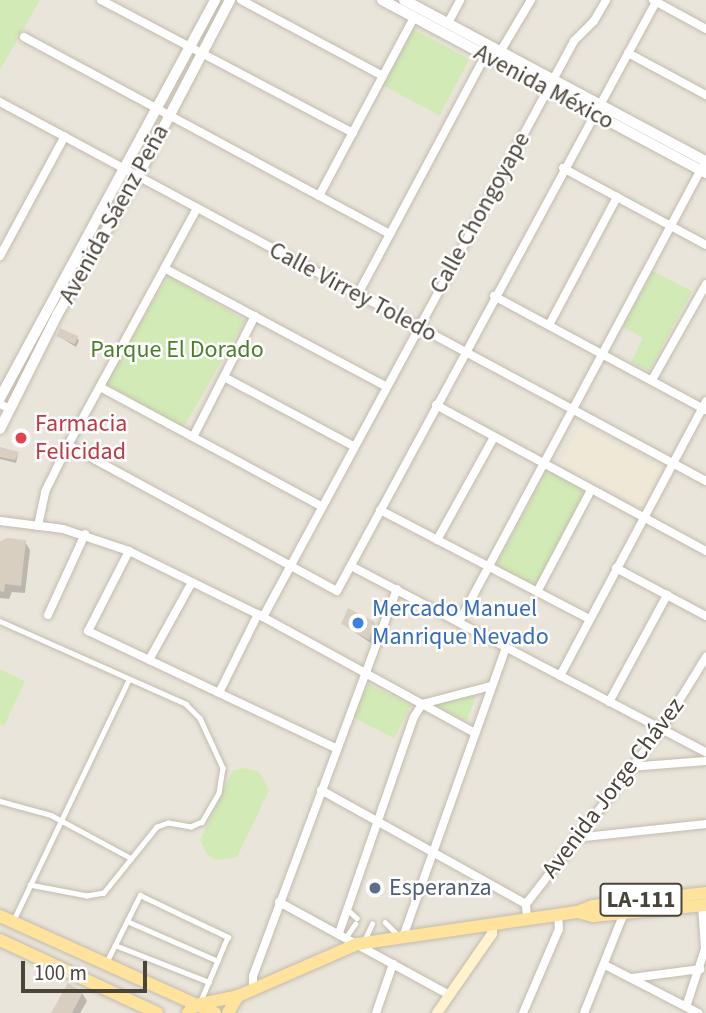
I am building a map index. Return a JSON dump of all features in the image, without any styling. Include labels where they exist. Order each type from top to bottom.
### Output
[{"type":"main road","name":"LA-111","points":[[577,912],[593,906],[705,901]]},
{"type":"main road","name":"LA-111","points":[[492,924],[577,912],[624,913],[705,901]]},
{"type":"main road","points":[[0,916],[215,1013]]},
{"type":"main road","points":[[188,1013],[199,1004],[238,996],[352,939],[492,924],[492,934],[437,1013]]},
{"type":"main road","points":[[0,940],[152,1012]]},
{"type":"main road","points":[[228,1013],[238,996]]},
{"type":"street","points":[[100,0],[353,133]]},
{"type":"street","name":"Avenida Sáenz Peña","points":[[0,398],[215,0]]},
{"type":"street","name":"Avenida Sáenz Peña","points":[[0,429],[5,407],[138,176],[230,0]]},
{"type":"street","points":[[241,0],[383,76]]},
{"type":"street","name":"Avenida México","points":[[382,0],[485,56],[550,84]]},
{"type":"street","name":"Avenida México","points":[[404,0],[500,52],[550,84],[705,166]]},
{"type":"street","points":[[448,23],[460,0]]},
{"type":"street","points":[[500,52],[531,0]]},
{"type":"street","name":"Calle Chongoyape","points":[[219,693],[574,41],[594,21],[606,0]]},
{"type":"street","points":[[68,445],[337,592],[563,167],[655,1],[706,29]]},
{"type":"street","points":[[319,196],[414,18]]},
{"type":"street","points":[[24,37],[390,234]]},
{"type":"street","points":[[628,52],[706,94]]},
{"type":"street","points":[[358,294],[485,56]]},
{"type":"street","points":[[0,114],[3,103]]},
{"type":"street","name":"Calle Virrey Toledo","points":[[3,103],[706,481]]},
{"type":"street","points":[[0,256],[65,136]]},
{"type":"street","points":[[458,622],[705,166]]},
{"type":"street","points":[[563,167],[706,245]]},
{"type":"street","points":[[549,325],[617,197]]},
{"type":"street","points":[[38,526],[45,492],[68,445],[197,208]]},
{"type":"street","points":[[166,269],[386,386]]},
{"type":"street","points":[[652,380],[706,284]]},
{"type":"street","points":[[494,296],[705,406],[672,463],[560,676]]},
{"type":"street","points":[[193,437],[255,316]]},
{"type":"street","points":[[224,377],[353,446]]},
{"type":"street","points":[[100,387],[321,506]]},
{"type":"street","points":[[436,405],[706,551]]},
{"type":"street","points":[[437,540],[494,437]]},
{"type":"street","points":[[537,593],[591,490]]},
{"type":"street","points":[[380,510],[589,619]]},
{"type":"street","points":[[0,521],[85,534],[129,551],[260,616],[473,732]]},
{"type":"street","points":[[48,615],[85,534]]},
{"type":"street","points":[[129,551],[88,631],[336,748]]},
{"type":"street","points":[[351,566],[706,752]]},
{"type":"street","points":[[616,568],[706,616]]},
{"type":"street","points":[[149,660],[192,582]]},
{"type":"street","points":[[253,989],[253,976],[279,902],[397,589]]},
{"type":"street","points":[[609,702],[667,595]]},
{"type":"street","points":[[401,935],[434,854],[473,732],[506,648]]},
{"type":"street","name":"Avenida Jorge Chávez","points":[[527,919],[526,904],[629,767],[661,730],[706,657]]},
{"type":"street","points":[[422,704],[491,686]]},
{"type":"street","points":[[352,939],[347,910],[422,704]]},
{"type":"street","points":[[629,767],[706,761]]},
{"type":"street","points":[[321,790],[526,904]]},
{"type":"street","points":[[576,838],[706,824]]},
{"type":"street","points":[[686,1007],[705,949],[705,901]]},
{"type":"street","points":[[279,902],[352,939],[448,994]]},
{"type":"street","points":[[584,1013],[624,913]]},
{"type":"street","points":[[523,1013],[559,929],[558,915]]},
{"type":"street","points":[[376,1013],[393,964]]},
{"type":"street","points":[[605,965],[698,1013]]},
{"type":"street","points":[[632,978],[700,969]]},
{"type":"lane","points":[[0,621],[193,709],[223,776],[216,802],[202,822],[191,827],[163,824],[131,858],[109,888],[98,895],[30,885]]},
{"type":"lane","points":[[13,922],[130,679]]},
{"type":"lane","points":[[0,801],[63,821],[131,858]]},
{"type":"lane","points":[[106,964],[140,895],[228,937],[199,1004]]},
{"type":"lane","points":[[347,910],[371,924],[352,939]]},
{"type":"lane","points":[[127,921],[218,961]]},
{"type":"lane","points":[[385,922],[401,935]]},
{"type":"lane","points":[[352,939],[355,924]]},
{"type":"lane","points":[[115,945],[209,982]]},
{"type":"shaded area","points":[[0,0],[706,0],[706,1013],[0,1013]]},
{"type":"shaded area","points":[[580,425],[663,469],[643,507],[560,463]]},
{"type":"green space","points":[[0,0],[40,0],[0,70]]},
{"type":"green space","points":[[413,29],[470,59],[439,116],[383,86]]},
{"type":"green space","points":[[653,271],[692,291],[649,371],[631,362],[643,338],[623,327]]},
{"type":"green space","name":"Parque El Dorado","points":[[168,276],[245,320],[183,428],[106,383]]},
{"type":"green space","points":[[547,470],[588,492],[537,589],[495,567]]},
{"type":"green space","points":[[0,669],[25,681],[4,726],[0,724]]},
{"type":"green space","points":[[369,684],[411,705],[394,738],[352,717]]},
{"type":"green space","points":[[477,692],[467,721],[436,706],[436,704]]},
{"type":"green space","points":[[246,768],[259,772],[269,790],[237,857],[216,860],[207,854],[200,840],[233,770]]},
{"type":"building","points":[[60,328],[78,336],[75,344],[56,336]]},
{"type":"building","points":[[0,447],[19,452],[15,460],[0,457]]},
{"type":"building","points":[[7,538],[26,540],[21,586],[5,584],[4,592],[0,591],[0,541]]},
{"type":"building","name":"Mercado Manuel Manrique Nevado","points":[[348,608],[375,622],[369,640],[341,624]]},
{"type":"building","points":[[68,983],[83,992],[72,1013],[51,1013]]},
{"type":"place","name":"Farmacia Felicidad","points":[[21,438]]},
{"type":"place","name":"Mercado Manuel Manrique Nevado","points":[[358,623]]},
{"type":"place","name":"Esperanza","points":[[375,888]]}]
